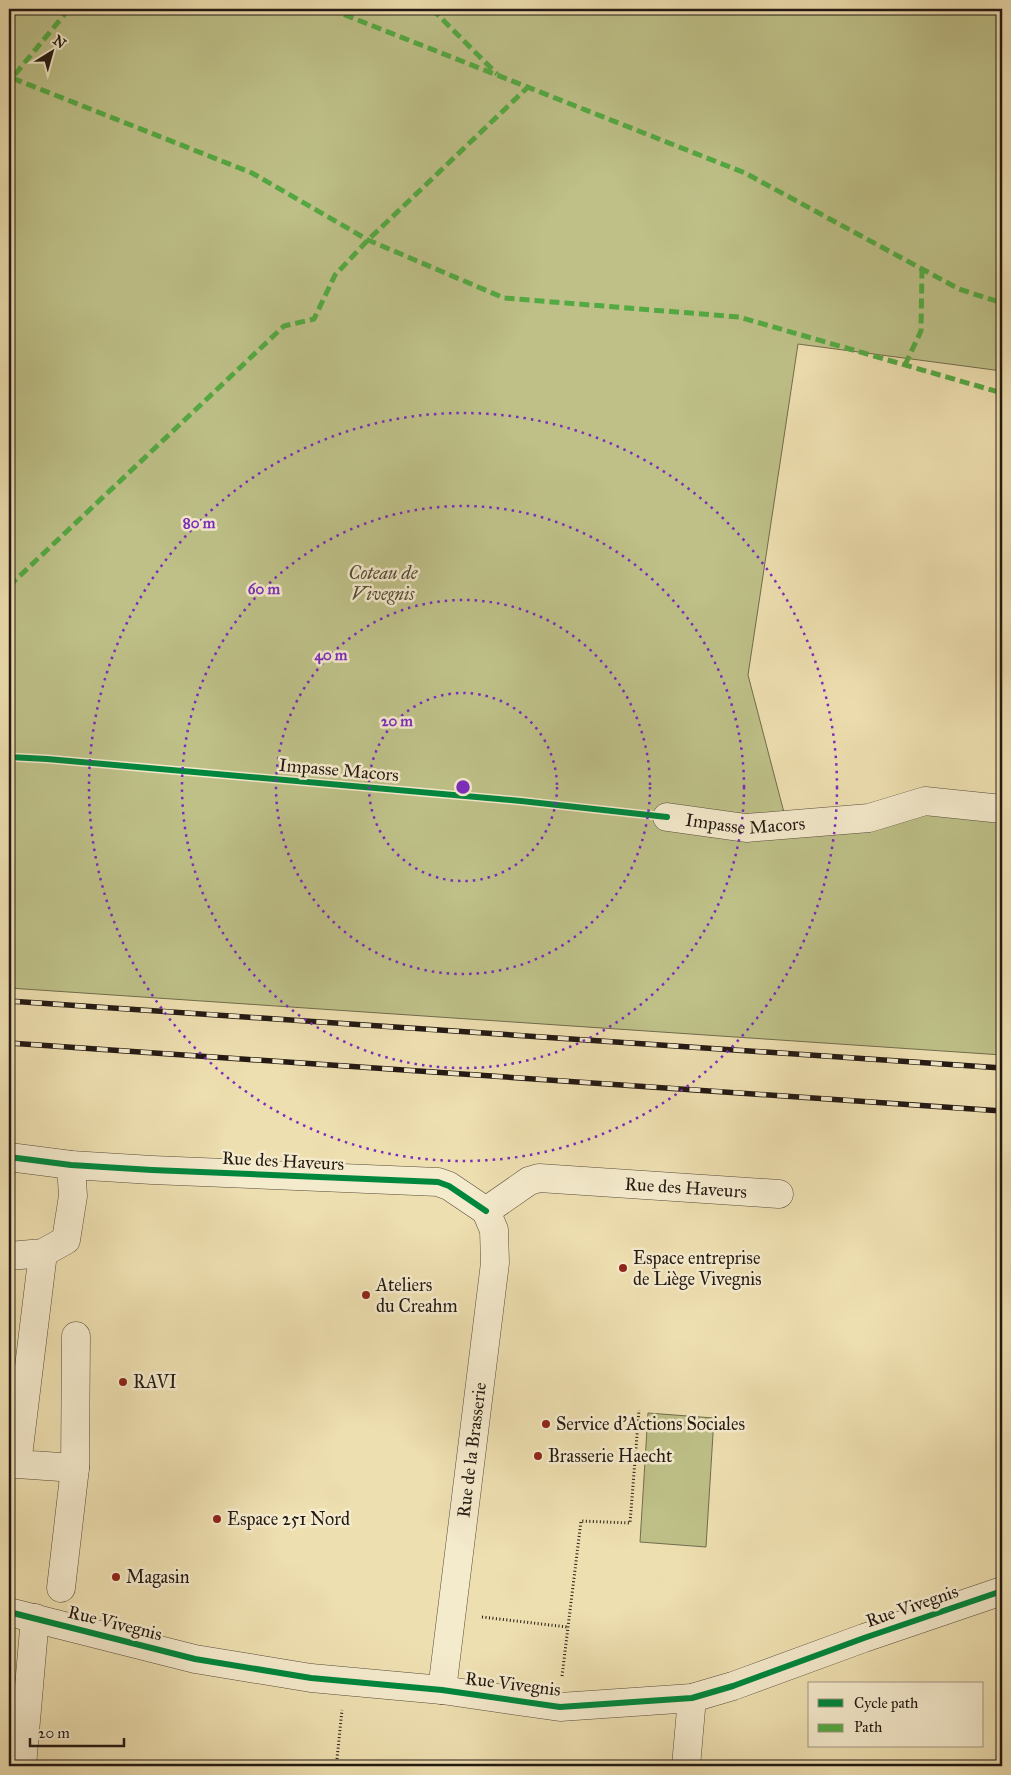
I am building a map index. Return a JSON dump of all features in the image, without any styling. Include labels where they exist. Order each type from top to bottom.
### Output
[{"type":"street","name":"Impasse Macors","points":[[667,817],[746,828],[870,818],[925,801],[1002,809]]},
{"type":"street","name":"Rue des Haveurs","points":[[9,1158],[71,1165],[152,1170],[438,1182],[449,1186],[486,1211],[529,1181],[539,1178],[779,1194]]},
{"type":"street","points":[[9,1256],[43,1253],[66,1240],[73,1196],[71,1165]]},
{"type":"street","name":"Rue de la Brasserie","points":[[442,1690],[495,1263],[494,1230],[486,1211]]},
{"type":"street","points":[[43,1253],[17,1464],[75,1468]]},
{"type":"street","points":[[61,1588],[75,1468],[76,1336]]},
{"type":"street","name":"Rue Vivegnis","points":[[9,1612],[195,1659],[311,1678],[442,1690],[560,1707],[692,1698],[733,1686],[1002,1591]]},
{"type":"street","points":[[22,1766],[35,1618]]},
{"type":"street","points":[[686,1766],[692,1698]]},
{"type":"path","points":[[9,77],[12,78],[9,82]]},
{"type":"path","points":[[560,1707],[581,1521],[630,1523],[639,1410]]},
{"type":"path","points":[[451,1613],[568,1627]]},
{"type":"path","points":[[337,1759],[343,1706]]},
{"type":"green space","name":"Coteau de Vivegnis","points":[[9,9],[1002,9],[1002,371],[798,344],[748,675],[787,824],[925,801],[1002,812],[1002,1055],[9,988]]},
{"type":"green space","points":[[648,1413],[714,1418],[706,1547],[640,1542]]},
{"type":"railway","points":[[9,1001],[1002,1068]]},
{"type":"railway","points":[[9,1043],[1002,1111]]},
{"type":"marked path","points":[[69,9],[12,78],[252,173],[368,240],[504,298],[739,317],[1002,393]]},
{"type":"marked path","points":[[330,9],[745,173],[959,289],[1002,303]]},
{"type":"marked path","points":[[432,9],[497,74]]},
{"type":"marked path","points":[[9,586],[284,326],[314,319],[335,275],[368,240],[527,88]]},
{"type":"marked path","points":[[905,365],[921,331],[922,269]]},
{"type":"cycle path","points":[[9,757],[521,801],[667,817]]},
{"type":"cycle path","points":[[9,1157],[71,1165],[152,1170],[438,1182],[449,1186],[486,1211]]},
{"type":"cycle path","points":[[9,1612],[195,1659],[311,1678],[442,1690],[560,1707],[692,1698],[733,1686],[864,1638],[1002,1591]]},
{"type":"place","name":"Espace entreprise de Liège Vivegnis","points":[[623,1268]]},
{"type":"place","name":"Ateliers du Creahm","points":[[366,1295]]},
{"type":"place","name":"RAVI","points":[[123,1382]]},
{"type":"place","name":"Service d'Actions Sociales","points":[[546,1424]]},
{"type":"place","name":"Brasserie Haecht","points":[[538,1456]]},
{"type":"place","name":"Espace 251 Nord","points":[[217,1519]]},
{"type":"place","name":"Magasin","points":[[116,1577]]}]
